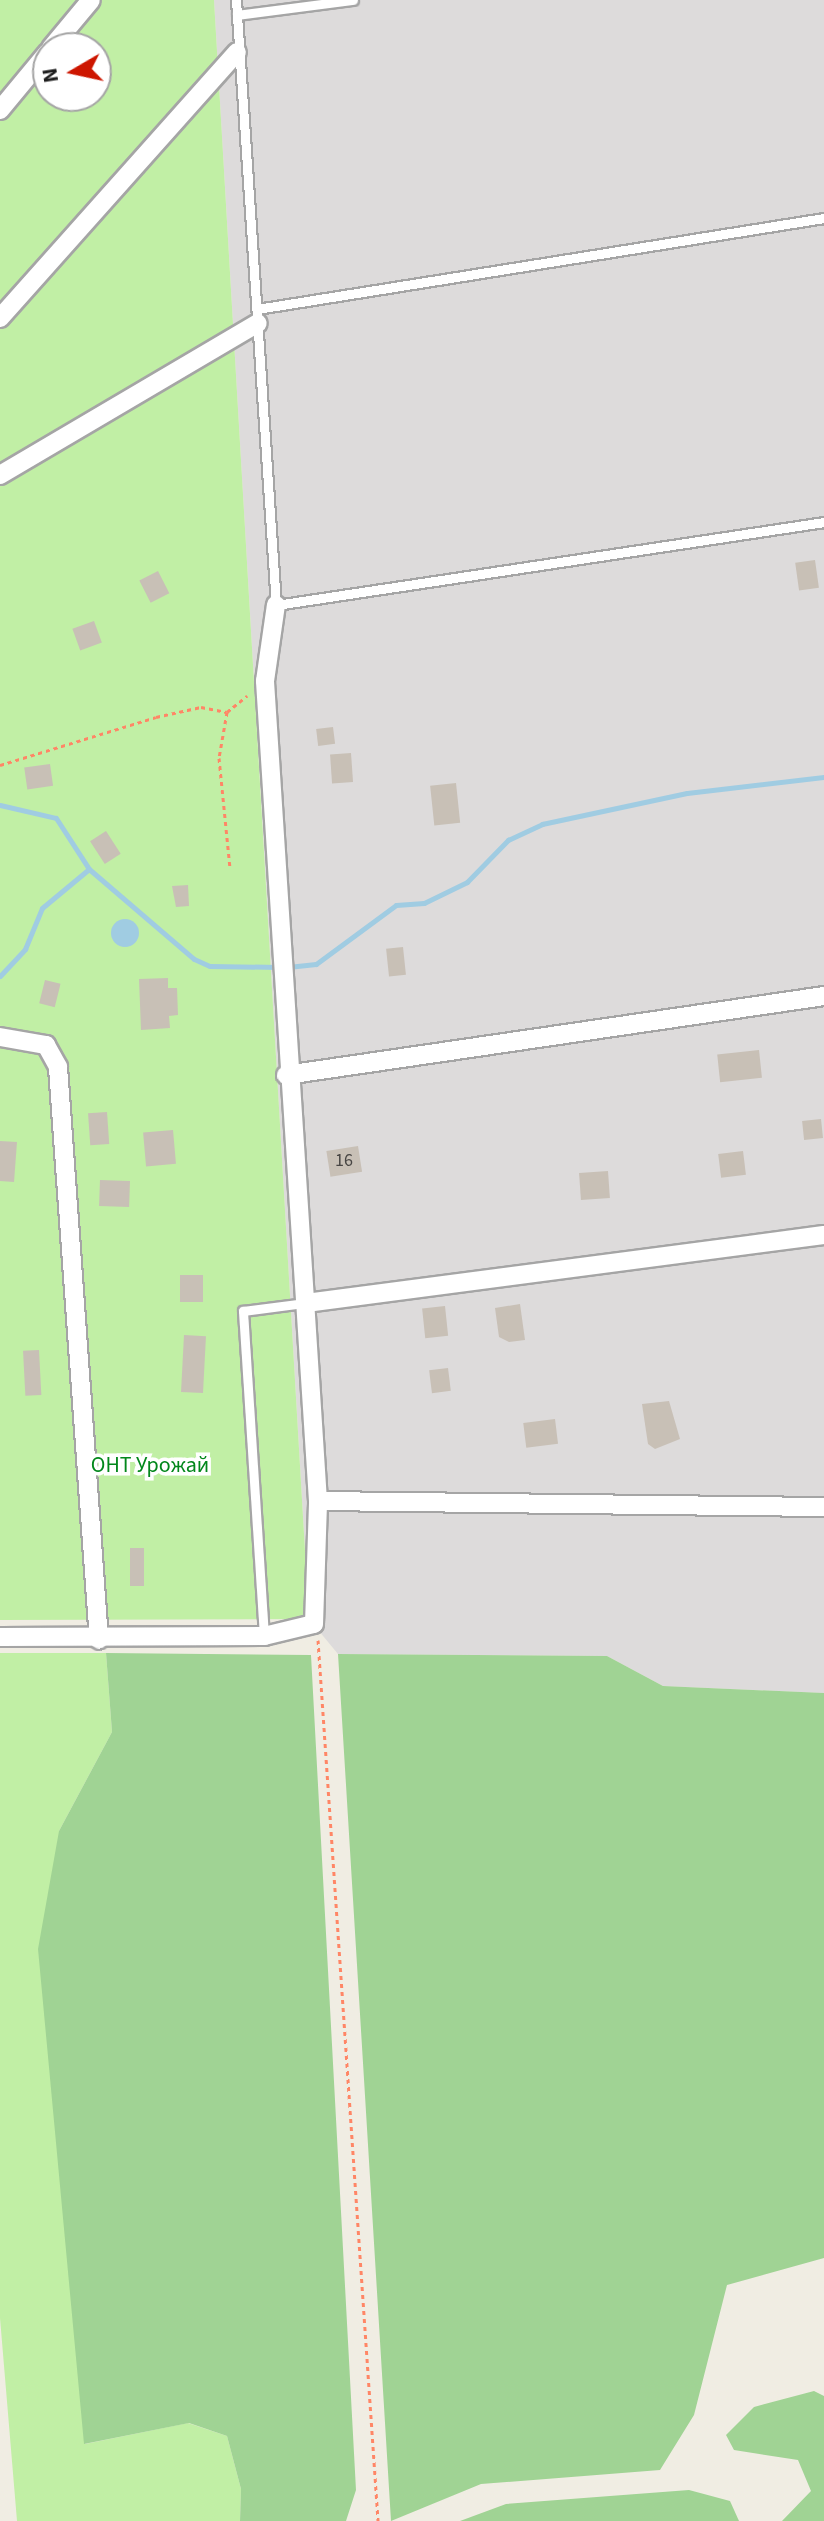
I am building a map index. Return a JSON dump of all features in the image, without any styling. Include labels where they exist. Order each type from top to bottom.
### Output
[{"type":"street","points":[[65,32],[91,0]]},
{"type":"street","points":[[0,318],[237,52]]},
{"type":"street","points":[[0,110],[32,72]]},
{"type":"street","points":[[0,475],[258,316]]},
{"type":"street","points":[[0,1637],[99,1640],[264,1636],[314,1624],[318,1501],[306,1303],[286,1075],[265,681],[276,605]]},
{"type":"street","points":[[286,1075],[824,996]]},
{"type":"street","points":[[0,1037],[46,1045],[58,1067],[99,1640]]},
{"type":"street","points":[[306,1303],[824,1235]]},
{"type":"street","points":[[318,1501],[824,1507]]},
{"type":"lane","points":[[236,0],[237,52],[276,605],[824,522]]},
{"type":"lane","points":[[237,15],[353,0]]},
{"type":"lane","points":[[258,316],[824,218]]},
{"type":"lane","points":[[264,1636],[243,1311],[306,1303]]},
{"type":"path","points":[[230,868],[219,758],[227,712],[265,681]]},
{"type":"path","points":[[0,765],[156,717],[201,707],[227,712]]},
{"type":"path","points":[[314,1624],[325,1663],[378,2521]]},
{"type":"shaded area","points":[[214,0],[824,0],[824,1693],[663,1686],[607,1656],[338,1654],[309,1619]]},
{"type":"green space","name":"ОНТ Урожай","points":[[0,0],[214,0],[309,1619],[0,1620]]},
{"type":"green space","points":[[0,1653],[106,1653],[112,1732],[59,1831],[85,2444],[188,2423],[227,2436],[241,2489],[240,2521],[17,2521],[0,2318]]},
{"type":"green space","points":[[106,1653],[311,1655],[356,2490],[346,2521],[240,2521],[241,2489],[227,2436],[189,2423],[84,2444],[38,1949],[59,1831],[112,1732]]},
{"type":"green space","points":[[338,1654],[607,1656],[663,1686],[824,1693],[824,2258],[727,2285],[694,2415],[660,2470],[481,2484],[391,2521]]},
{"type":"green space","points":[[814,2391],[824,2396],[824,2521],[782,2521],[811,2491],[798,2460],[734,2450],[726,2435],[754,2407]]},
{"type":"green space","points":[[689,2490],[730,2501],[739,2521],[460,2521],[506,2504]]},
{"type":"water","points":[[125,919],[135,923],[139,933],[135,943],[125,947],[115,943],[111,933],[115,923]]},
{"type":"building","points":[[815,560],[819,588],[799,591],[795,563]]},
{"type":"building","points":[[158,571],[169,593],[151,603],[139,581]]},
{"type":"building","points":[[94,621],[102,643],[80,650],[72,629]]},
{"type":"building","points":[[333,727],[335,744],[318,746],[316,729]]},
{"type":"building","points":[[351,753],[353,782],[332,783],[330,754]]},
{"type":"building","points":[[50,764],[53,786],[27,789],[24,768]]},
{"type":"building","points":[[456,783],[460,823],[434,825],[430,786]]},
{"type":"building","points":[[106,831],[121,854],[105,864],[90,841]]},
{"type":"building","points":[[188,885],[189,906],[176,907],[172,886]]},
{"type":"building","points":[[403,947],[406,975],[389,977],[386,949]]},
{"type":"building","points":[[168,978],[168,988],[177,988],[178,1015],[169,1016],[170,1028],[141,1030],[139,979]]},
{"type":"building","points":[[45,980],[61,984],[55,1007],[39,1003]]},
{"type":"building","points":[[759,1050],[762,1078],[720,1082],[717,1054]]},
{"type":"building","points":[[107,1112],[109,1144],[90,1145],[88,1113]]},
{"type":"building","points":[[821,1119],[823,1138],[804,1140],[802,1121]]},
{"type":"building","points":[[173,1130],[176,1164],[146,1166],[143,1133]]},
{"type":"building","points":[[0,1141],[17,1142],[14,1182],[0,1181]]},
{"type":"building","points":[[358,1146],[362,1172],[330,1177],[326,1151]]},
{"type":"building","points":[[743,1151],[746,1175],[721,1178],[718,1154]]},
{"type":"building","points":[[608,1171],[610,1198],[581,1200],[579,1173]]},
{"type":"building","points":[[100,1180],[130,1181],[129,1207],[99,1206]]},
{"type":"building","points":[[180,1275],[203,1275],[203,1302],[180,1302]]},
{"type":"building","points":[[520,1304],[525,1340],[509,1342],[499,1337],[495,1308]]},
{"type":"building","points":[[445,1306],[448,1336],[425,1338],[422,1308]]},
{"type":"building","points":[[184,1335],[206,1336],[203,1393],[181,1392]]},
{"type":"building","points":[[39,1350],[41,1395],[25,1396],[23,1351]]},
{"type":"building","points":[[448,1368],[451,1391],[432,1393],[429,1370]]},
{"type":"building","points":[[669,1401],[680,1439],[655,1449],[648,1444],[642,1404]]},
{"type":"building","points":[[555,1419],[558,1444],[526,1448],[523,1423]]},
{"type":"building","points":[[130,1548],[144,1548],[144,1586],[130,1586]]},
{"type":"waterway","points":[[288,967],[316,964],[396,905],[424,903],[467,882],[508,840],[542,824],[687,793],[824,777]]},
{"type":"waterway","points":[[0,805],[56,818],[89,869],[194,959],[210,966],[278,967]]},
{"type":"waterway","points":[[0,976],[25,949],[42,908],[89,869]]}]
